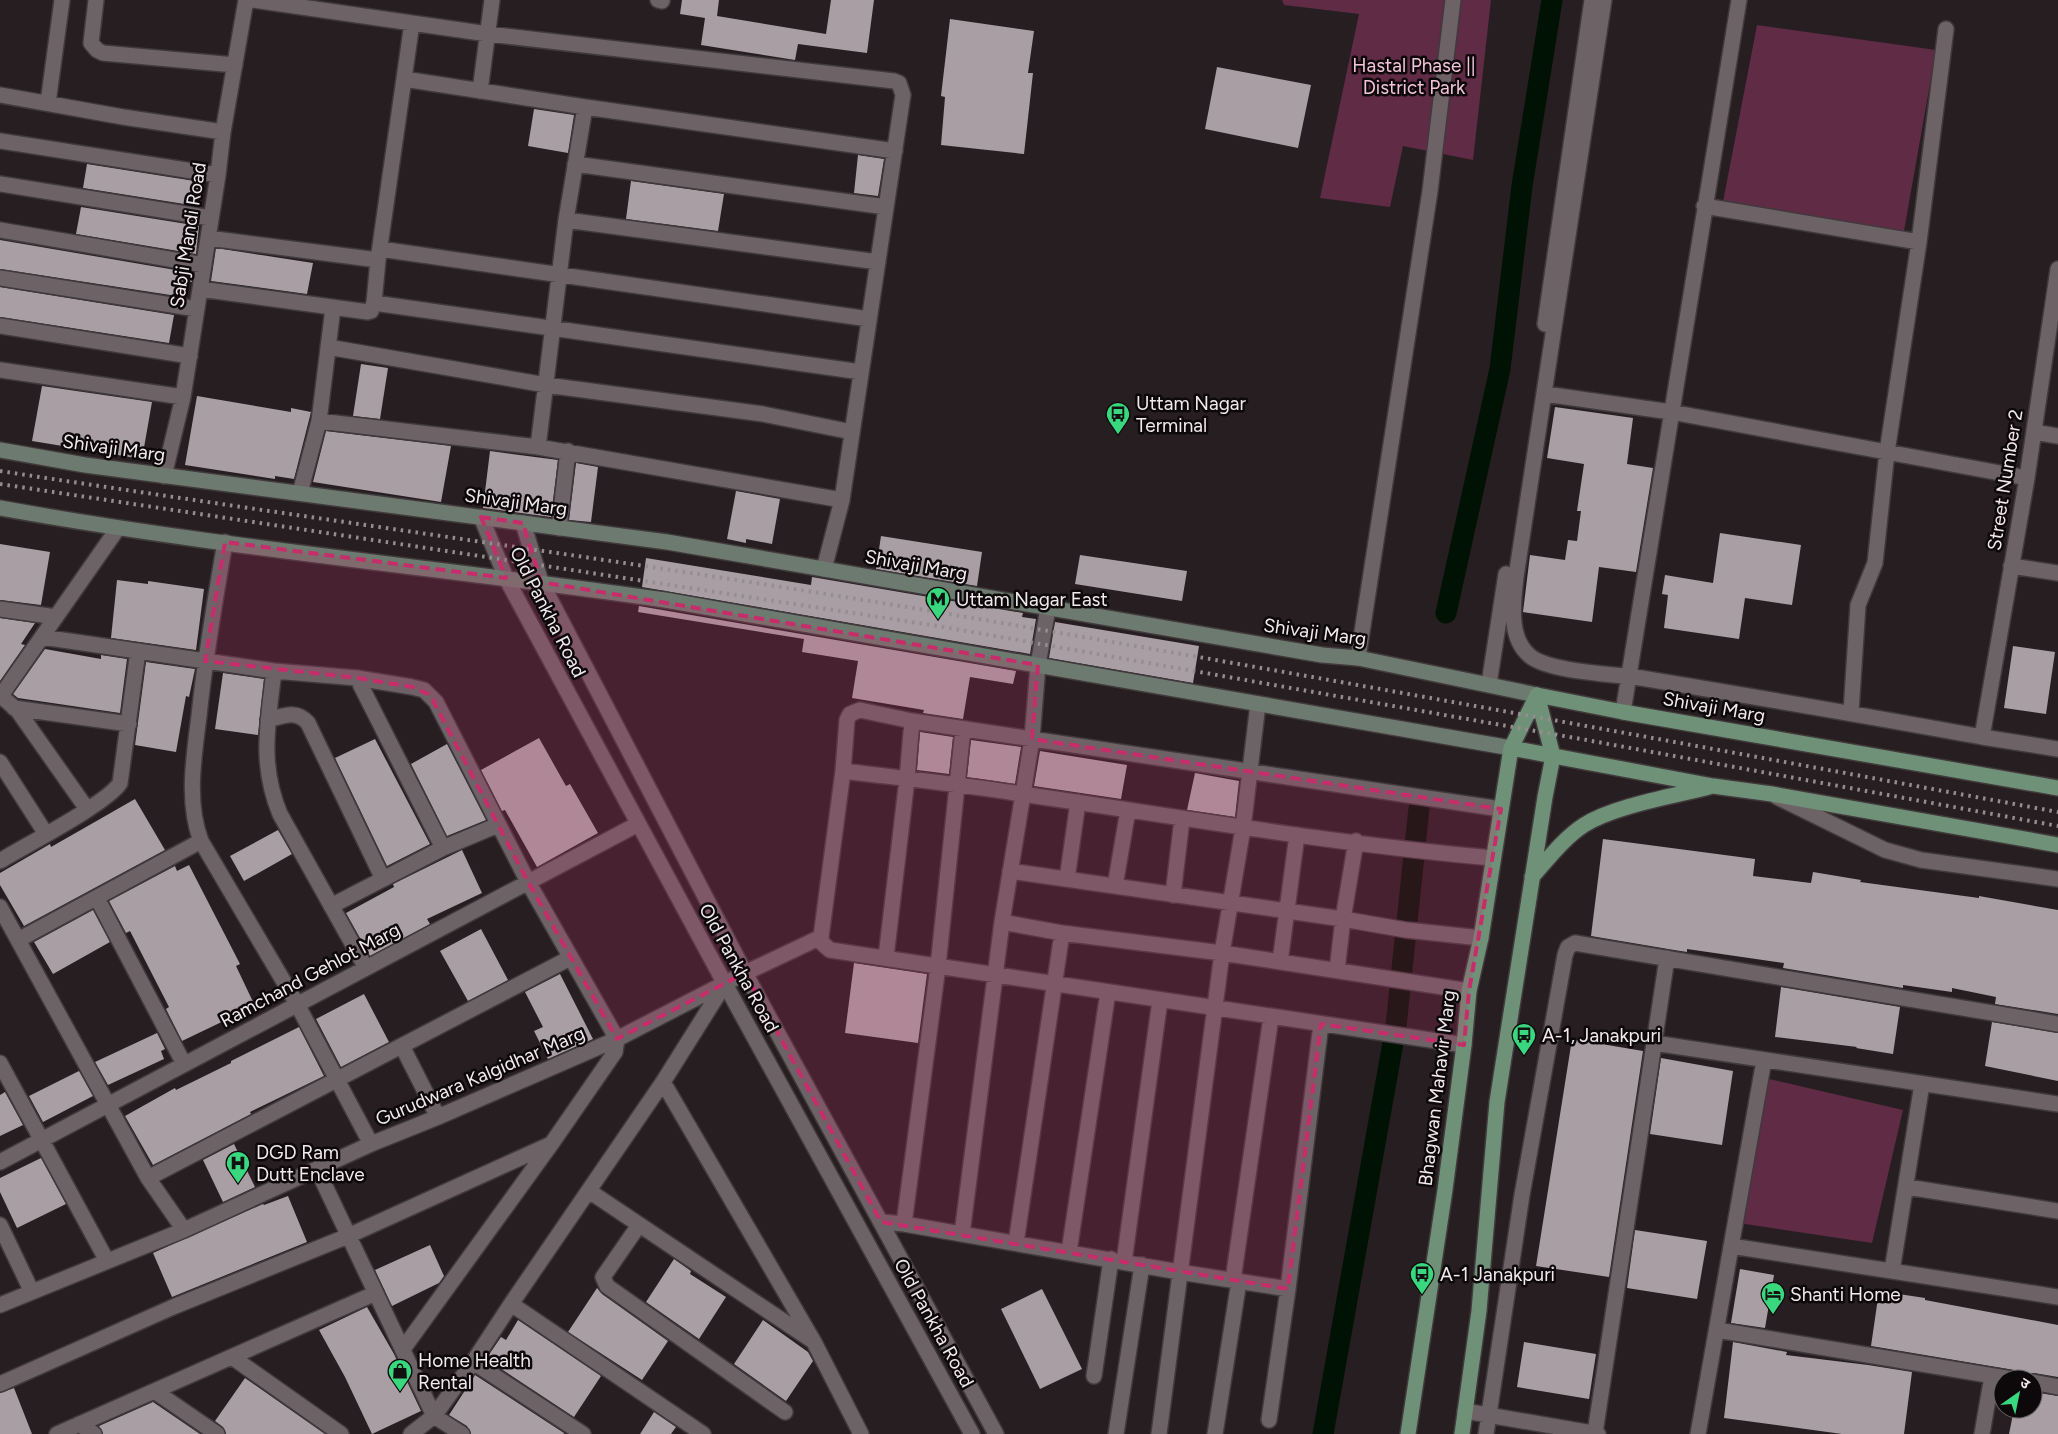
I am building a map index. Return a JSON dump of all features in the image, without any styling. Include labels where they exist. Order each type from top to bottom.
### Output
[{"type":"main road","name":"Shivaji Marg","points":[[0,450],[85,465],[164,476],[667,542],[1322,655],[1358,658],[1623,712],[2058,788]]},
{"type":"main road","points":[[0,508],[118,528],[541,582],[666,600],[1511,748],[1713,786],[1772,794],[2058,845]]},
{"type":"main road","points":[[1462,1434],[1480,1311],[1497,1102],[1532,876],[1553,756],[1537,695]]},
{"type":"main road","name":"Bhagwan Mahavir Marg","points":[[1408,1434],[1446,1190],[1469,991],[1481,938],[1511,748],[1537,695]]},
{"type":"main road","points":[[1532,876],[1564,841],[1585,825],[1618,811],[1713,786]]},
{"type":"street","points":[[48,103],[62,0]]},
{"type":"street","points":[[96,0],[91,43],[97,50],[103,53],[235,66]]},
{"type":"street","name":"Sabji Mandi Road","points":[[164,476],[183,397],[223,132],[246,0]]},
{"type":"street","points":[[253,0],[300,3],[412,23],[488,34],[899,83],[903,95],[842,500],[824,569]]},
{"type":"street","points":[[480,91],[492,0]]},
{"type":"street","points":[[1358,658],[1430,191],[1453,0]]},
{"type":"street","points":[[1489,684],[1536,383],[1592,0]]},
{"type":"street","points":[[1604,0],[1513,603],[1517,636],[1529,655],[1538,661],[1575,670],[1629,676],[1851,712],[1982,737],[2058,749]]},
{"type":"street","points":[[1623,712],[1739,0]]},
{"type":"street","points":[[200,289],[334,308],[371,311],[374,303],[379,255],[412,23]]},
{"type":"street","points":[[1851,712],[1858,605],[1875,563],[1887,452],[1919,242],[1946,29]]},
{"type":"street","points":[[404,79],[895,151]]},
{"type":"street","points":[[0,95],[123,117],[223,132]]},
{"type":"street","points":[[538,447],[558,275],[585,107]]},
{"type":"street","points":[[0,141],[218,175]]},
{"type":"street","points":[[576,164],[886,207]]},
{"type":"street","points":[[0,184],[211,218]]},
{"type":"street","points":[[1704,206],[1919,242]]},
{"type":"street","points":[[566,220],[878,262]]},
{"type":"street","points":[[0,230],[204,265]]},
{"type":"street","points":[[208,238],[558,275],[869,320]]},
{"type":"street","name":"Street Number 2","points":[[1982,737],[2055,312],[2058,269]]},
{"type":"street","points":[[0,278],[197,309]]},
{"type":"street","points":[[374,303],[861,372]]},
{"type":"street","points":[[300,493],[319,421],[334,308]]},
{"type":"street","points":[[0,326],[190,356]]},
{"type":"street","points":[[328,347],[546,385],[763,414],[852,432]]},
{"type":"street","points":[[0,370],[183,397]]},
{"type":"street","points":[[1545,394],[1671,412],[2027,478]]},
{"type":"street","points":[[319,421],[568,451],[842,500]]},
{"type":"street","points":[[2034,432],[2058,436]]},
{"type":"street","points":[[559,528],[568,451]]},
{"type":"street","name":"Old Pankha Road","points":[[480,517],[506,578],[968,1433]]},
{"type":"street","name":"Old Pankha Road","points":[[523,523],[541,582],[745,973],[996,1434]]},
{"type":"street","points":[[87,809],[14,708],[0,697],[118,528]]},
{"type":"street","points":[[225,542],[205,661],[193,768],[194,812],[197,830],[201,841],[297,1004],[370,1144]]},
{"type":"street","points":[[2011,566],[2058,573]]},
{"type":"street","points":[[962,1234],[1002,922],[1032,739],[1038,665],[1048,608]]},
{"type":"street","points":[[0,609],[56,617]]},
{"type":"street","points":[[42,637],[274,671],[357,678],[424,690],[430,695],[528,882],[617,1040],[615,1052],[552,1143],[403,1349]]},
{"type":"street","points":[[0,861],[87,809],[111,793],[120,783],[138,650]]},
{"type":"street","points":[[274,671],[266,749],[269,783],[280,814],[366,968]]},
{"type":"street","points":[[357,678],[443,848]]},
{"type":"street","points":[[1159,1434],[1222,953],[1243,828],[1258,704]]},
{"type":"street","points":[[14,708],[129,724]]},
{"type":"street","points":[[1464,1045],[1055,984],[995,973],[830,950],[822,943],[821,937],[848,720],[855,711],[860,710],[963,729],[1501,809]]},
{"type":"street","points":[[268,720],[297,714],[308,723],[383,879]]},
{"type":"street","points":[[886,958],[908,779],[912,721]]},
{"type":"street","points":[[904,1224],[938,966],[955,785],[963,729]]},
{"type":"street","points":[[0,762],[46,834]]},
{"type":"street","points":[[843,771],[1023,794],[1243,828],[1356,841],[1414,851],[1493,858]]},
{"type":"street","points":[[1772,794],[1885,850],[1904,856],[2058,879]]},
{"type":"street","points":[[1067,879],[1078,802]]},
{"type":"street","points":[[1115,886],[1128,810]]},
{"type":"street","points":[[1173,895],[1182,819]]},
{"type":"street","name":"Ramchand Gehlot Marg","points":[[0,1162],[638,824]]},
{"type":"street","points":[[331,906],[443,848],[498,825]]},
{"type":"street","points":[[1280,962],[1297,835]]},
{"type":"street","points":[[18,940],[201,841]]},
{"type":"street","points":[[1337,970],[1356,841]]},
{"type":"street","points":[[1010,871],[1343,919],[1406,930],[1481,938]]},
{"type":"street","points":[[97,898],[184,1064]]},
{"type":"street","points":[[0,907],[148,1178],[184,1230]]},
{"type":"street","points":[[1002,922],[1062,933],[1222,953],[1469,991]]},
{"type":"street","points":[[1016,1243],[1062,933]]},
{"type":"street","name":"Gurudwara Kalgidhar Marg","points":[[0,1305],[184,1230],[370,1144],[438,1117],[617,1040],[745,973],[821,937]]},
{"type":"street","points":[[1486,1434],[1522,1195],[1568,947],[1575,943],[2058,1024]]},
{"type":"street","points":[[148,1178],[570,958]]},
{"type":"street","points":[[1465,1412],[1597,1434],[1667,958]]},
{"type":"street","points":[[411,1434],[434,1416],[474,1362],[511,1304],[663,1082],[725,984]]},
{"type":"street","points":[[1069,1252],[1108,992]]},
{"type":"street","points":[[1094,1376],[1118,1261],[1160,1000]]},
{"type":"street","points":[[1215,1434],[1271,1017]]},
{"type":"street","points":[[1269,1420],[1322,1024]]},
{"type":"street","points":[[1654,1043],[2058,1104]]},
{"type":"street","points":[[402,1046],[438,1117]]},
{"type":"street","points":[[1698,1434],[1764,1060]]},
{"type":"street","points":[[0,1063],[107,1261]]},
{"type":"street","points":[[663,1082],[814,1342],[861,1434]]},
{"type":"street","points":[[1892,1271],[1907,1187],[1922,1084]]},
{"type":"street","points":[[0,1384],[172,1307],[348,1236],[552,1143]]},
{"type":"street","points":[[317,1169],[434,1416],[462,1434]]},
{"type":"street","points":[[1907,1187],[2058,1211]]},
{"type":"street","points":[[589,1191],[814,1342]]},
{"type":"street","points":[[881,1222],[904,1224],[1179,1272],[1288,1288]]},
{"type":"street","points":[[0,1225],[32,1292]]},
{"type":"street","points":[[639,1225],[603,1277],[606,1286],[785,1412]]},
{"type":"street","points":[[1731,1246],[2058,1297]]},
{"type":"street","points":[[1116,1434],[1142,1265]]},
{"type":"street","points":[[57,1434],[156,1392],[376,1293]]},
{"type":"street","points":[[511,1304],[703,1434]]},
{"type":"street","points":[[1717,1330],[1992,1376],[1982,1434]]},
{"type":"street","points":[[232,1357],[341,1434]]},
{"type":"street","points":[[474,1362],[583,1434]]},
{"type":"street","points":[[2043,1384],[2058,1387]]},
{"type":"street","points":[[156,1392],[217,1434]]},
{"type":"street","points":[[80,1424],[94,1434]]},
{"type":"highlighted area","points":[[481,517],[523,523],[541,582],[1038,665],[1032,739],[1501,809],[1469,991],[1464,1045],[1321,1024],[1288,1289],[881,1222],[745,973],[617,1039],[528,882],[430,695],[412,687],[357,678],[205,661],[225,542],[506,578]]},
{"type":"green space","name":"Hastal Phase || District Park","points":[[1282,0],[1491,0],[1473,160],[1403,146],[1390,207],[1320,198],[1359,14],[1284,5]]},
{"type":"green space","points":[[1757,25],[1936,50],[1902,242],[1722,207]]},
{"type":"green space","points":[[1761,1077],[1903,1110],[1872,1243],[1732,1222]]},
{"type":"building","points":[[682,0],[719,0],[717,16],[826,34],[831,0],[874,0],[867,53],[798,44],[795,60],[701,45],[705,18],[680,14]]},
{"type":"building","points":[[950,19],[1034,31],[1028,73],[1033,73],[1024,154],[941,145],[945,97],[941,96]]},
{"type":"building","points":[[1217,67],[1311,85],[1298,148],[1205,129]]},
{"type":"building","points":[[534,109],[574,115],[568,153],[528,146]]},
{"type":"building","points":[[858,155],[884,159],[878,196],[854,193]]},
{"type":"building","points":[[87,164],[201,182],[197,206],[83,188]]},
{"type":"building","points":[[631,181],[724,194],[718,231],[626,219]]},
{"type":"building","points":[[81,207],[199,226],[196,254],[76,234]]},
{"type":"building","points":[[0,240],[193,273],[192,282],[188,281],[186,296],[177,296],[0,269]]},
{"type":"building","points":[[216,248],[313,263],[307,294],[211,281]]},
{"type":"building","points":[[0,287],[174,315],[169,343],[0,317]]},
{"type":"building","points":[[361,364],[388,368],[380,419],[353,416]]},
{"type":"building","points":[[42,386],[152,402],[142,459],[32,441]]},
{"type":"building","points":[[197,396],[291,412],[291,408],[311,412],[294,479],[275,476],[275,479],[185,465]]},
{"type":"building","points":[[1555,407],[1633,418],[1627,464],[1653,468],[1636,572],[1599,567],[1592,622],[1523,612],[1530,555],[1565,560],[1568,540],[1577,541],[1581,511],[1577,511],[1584,464],[1547,458]]},
{"type":"building","points":[[326,431],[451,446],[441,502],[313,482]]},
{"type":"building","points":[[490,451],[558,460],[551,517],[483,508]]},
{"type":"building","points":[[576,463],[598,467],[591,522],[569,520]]},
{"type":"building","points":[[736,491],[780,499],[772,544],[746,539],[746,543],[727,539]]},
{"type":"building","points":[[1720,533],[1801,545],[1792,605],[1745,598],[1739,639],[1664,628],[1668,595],[1662,594],[1665,575],[1713,583]]},
{"type":"building","points":[[881,536],[982,552],[977,586],[876,569]]},
{"type":"building","points":[[0,544],[50,552],[41,605],[0,600]]},
{"type":"building","points":[[1080,555],[1187,571],[1182,601],[1075,584]]},
{"type":"building","points":[[646,558],[811,585],[812,577],[1023,613],[1022,617],[1036,619],[1030,654],[642,587]]},
{"type":"building","points":[[117,580],[148,584],[148,581],[204,589],[196,650],[111,638]]},
{"type":"building","points":[[639,606],[1016,671],[1013,684],[970,677],[963,719],[923,713],[924,710],[852,698],[858,661],[802,652],[804,639],[638,612]]},
{"type":"building","points":[[0,618],[35,623],[21,644],[25,645],[0,681]]},
{"type":"building","points":[[1055,622],[1199,646],[1193,683],[1049,658]]},
{"type":"building","points":[[2013,646],[2055,652],[2046,714],[2004,708]]},
{"type":"building","points":[[45,649],[101,659],[101,655],[127,659],[120,713],[18,698],[13,694]]},
{"type":"building","points":[[146,662],[195,669],[189,697],[186,696],[176,752],[135,745]]},
{"type":"building","points":[[223,673],[264,679],[258,735],[215,729]]},
{"type":"building","points":[[920,732],[953,737],[949,774],[917,770]]},
{"type":"building","points":[[539,738],[566,786],[570,784],[598,833],[537,867],[505,810],[502,811],[481,770]]},
{"type":"building","points":[[375,739],[430,844],[387,866],[335,758]]},
{"type":"building","points":[[971,740],[1021,747],[1015,784],[967,777]]},
{"type":"building","points":[[447,744],[486,820],[447,836],[411,764]]},
{"type":"building","points":[[1040,751],[1127,765],[1121,799],[1034,786]]},
{"type":"building","points":[[1195,773],[1239,781],[1235,817],[1187,810]]},
{"type":"building","points":[[135,799],[165,850],[24,926],[0,885],[0,873],[50,844],[51,847]]},
{"type":"building","points":[[278,830],[292,854],[244,881],[230,856]]},
{"type":"building","points":[[1603,839],[1755,859],[1753,876],[1811,883],[1813,872],[1861,880],[1860,882],[1979,898],[1979,896],[2058,910],[2058,1014],[1995,1004],[1996,997],[1952,988],[1952,992],[1903,985],[1903,988],[1783,968],[1784,963],[1687,949],[1687,952],[1591,936]]},
{"type":"building","points":[[462,850],[482,893],[427,919],[430,924],[370,956],[346,913],[394,887],[393,884]]},
{"type":"building","points":[[189,865],[240,964],[236,966],[255,1006],[182,1041],[166,1009],[169,1007],[130,931],[126,933],[109,901],[175,866],[177,871]]},
{"type":"building","points":[[93,910],[110,942],[53,974],[34,942]]},
{"type":"building","points":[[481,929],[508,980],[468,1001],[440,951]]},
{"type":"building","points":[[854,963],[927,974],[918,1043],[845,1033]]},
{"type":"building","points":[[560,974],[593,1039],[548,1059],[534,1031],[543,1027],[525,992]]},
{"type":"building","points":[[1781,987],[1900,1007],[1893,1054],[1857,1047],[1775,1037]]},
{"type":"building","points":[[364,994],[389,1042],[341,1067],[316,1019]]},
{"type":"building","points":[[1992,1022],[2058,1033],[2058,1081],[1985,1066]]},
{"type":"building","points":[[299,1027],[324,1076],[250,1112],[251,1114],[153,1165],[125,1116],[175,1088],[176,1090],[231,1063],[231,1061]]},
{"type":"building","points":[[157,1033],[165,1049],[161,1051],[164,1059],[108,1085],[95,1062]]},
{"type":"building","points":[[1572,1039],[1643,1051],[1609,1277],[1536,1266]]},
{"type":"building","points":[[1661,1058],[1733,1071],[1722,1145],[1650,1134]]},
{"type":"building","points":[[79,1071],[93,1096],[43,1122],[29,1096]]},
{"type":"building","points":[[5,1092],[23,1125],[0,1136],[0,1095]]},
{"type":"building","points":[[234,1144],[255,1187],[223,1202],[203,1160]]},
{"type":"building","points":[[41,1158],[66,1204],[17,1228],[0,1192],[0,1178]]},
{"type":"building","points":[[288,1196],[307,1242],[172,1297],[153,1253],[263,1204]]},
{"type":"building","points":[[1635,1230],[1707,1241],[1697,1299],[1627,1288]]},
{"type":"building","points":[[430,1245],[444,1276],[439,1283],[392,1306],[375,1270]]},
{"type":"building","points":[[674,1259],[691,1271],[690,1274],[726,1297],[699,1339],[646,1302]]},
{"type":"building","points":[[1740,1269],[1774,1275],[1765,1328],[1731,1323]]},
{"type":"building","points":[[597,1288],[602,1294],[668,1341],[642,1380],[568,1332]]},
{"type":"building","points":[[1042,1289],[1082,1369],[1040,1389],[1001,1309]]},
{"type":"building","points":[[1879,1291],[1925,1298],[1925,1300],[2058,1325],[2058,1377],[2043,1374],[2043,1369],[2008,1369],[1871,1346]]},
{"type":"building","points":[[367,1307],[394,1354],[421,1411],[372,1434],[345,1377],[319,1330]]},
{"type":"building","points":[[518,1320],[601,1376],[574,1417],[486,1359],[501,1337],[506,1340]]},
{"type":"building","points":[[763,1320],[808,1352],[813,1361],[786,1401],[734,1364]]},
{"type":"building","points":[[1524,1342],[1596,1354],[1589,1399],[1517,1387]]},
{"type":"building","points":[[1733,1342],[1787,1352],[1786,1355],[1912,1372],[1904,1434],[1842,1434],[1724,1418]]},
{"type":"building","points":[[475,1375],[564,1434],[471,1434],[467,1426],[449,1415]]},
{"type":"building","points":[[245,1378],[325,1434],[226,1434],[223,1427],[215,1421]]},
{"type":"building","points":[[14,1388],[32,1434],[0,1434],[0,1393]]},
{"type":"building","points":[[2043,1394],[2058,1396],[2058,1434],[2009,1434],[2012,1419],[2043,1419]]},
{"type":"building","points":[[153,1402],[200,1434],[103,1434],[99,1426]]},
{"type":"building","points":[[654,1412],[676,1427],[671,1434],[640,1434]]},
{"type":"waterway","points":[[1446,613],[1500,369],[1522,186],[1552,0]]},
{"type":"waterway","points":[[1323,1434],[1396,1026],[1419,808]]},
{"type":"railway","points":[[0,471],[708,576],[943,613],[1361,686],[2058,812]]},
{"type":"railway","points":[[0,484],[938,626],[1581,739],[2058,826]]},
{"type":"place","name":"Uttam Nagar Terminal","points":[[1118,435]]},
{"type":"place","name":"Uttam Nagar East","points":[[938,620]]},
{"type":"place","name":"A-1, Janakpuri","points":[[1524,1056]]},
{"type":"place","name":"DGD Ram Dutt Enclave","points":[[238,1184]]},
{"type":"place","name":"A-1 Janakpuri","points":[[1422,1295]]},
{"type":"place","name":"Shanti Home","points":[[1773,1315]]},
{"type":"place","name":"Home Health Rental","points":[[400,1392]]}]
